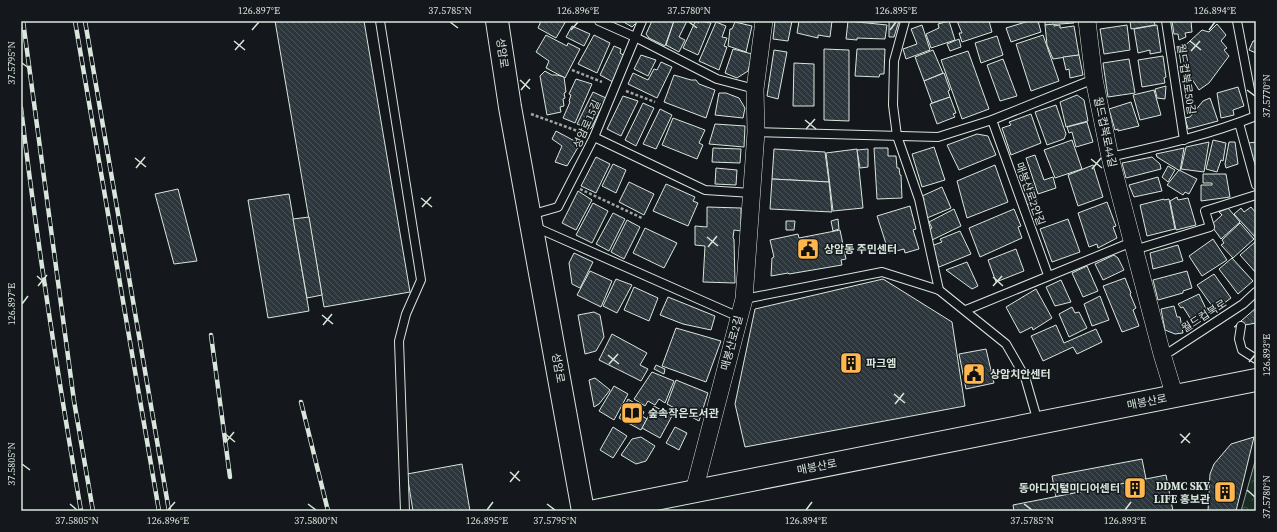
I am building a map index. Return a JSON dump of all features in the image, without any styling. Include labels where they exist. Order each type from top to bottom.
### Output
[{"type":"main road","name":"성암로","points":[[497,21],[510,107],[532,220],[583,511]]},
{"type":"main road","name":"매봉산로","points":[[595,511],[1256,380]]},
{"type":"street","name":"매봉산로2길","points":[[694,491],[744,299],[756,132],[755,89],[764,21]]},
{"type":"street","name":"월드컵북로44길","points":[[1087,21],[1094,79],[1110,157],[1162,354],[1175,397]]},
{"type":"lane","points":[[380,21],[421,280],[406,314],[399,341],[405,511]]},
{"type":"lane","points":[[600,21],[636,37],[717,79],[755,89]]},
{"type":"lane","name":"성암로15길","points":[[532,220],[558,207],[571,184],[594,136],[642,21]]},
{"type":"lane","points":[[905,21],[894,61],[893,105],[897,136],[919,199],[939,290]]},
{"type":"lane","name":"월드컵북로50길","points":[[1166,21],[1184,140]]},
{"type":"lane","points":[[1110,157],[1184,140],[1239,123],[1255,116],[1237,21]]},
{"type":"lane","points":[[756,132],[938,137],[992,120],[1094,79]]},
{"type":"lane","name":"매봉산로2안길","points":[[992,120],[1048,275]]},
{"type":"lane","points":[[1239,123],[1256,185]]},
{"type":"lane","points":[[594,136],[704,190],[752,193]]},
{"type":"lane","points":[[966,310],[1048,275],[1133,246],[1210,227],[1205,211],[1256,195]]},
{"type":"lane","points":[[532,220],[739,317]]},
{"type":"lane","points":[[744,299],[882,272],[939,290],[966,310],[1006,344],[1025,377],[1039,422]]},
{"type":"lane","name":"월드컵북로","points":[[1162,354],[1171,351],[1243,304],[1256,292]]},
{"type":"lane","points":[[1241,326],[1239,339],[1242,350],[1256,359]]},
{"type":"path","points":[[510,107],[594,136]]},
{"type":"path","points":[[571,184],[642,218]]},
{"type":"green space","points":[[1256,458],[1256,511],[1241,511]]},
{"type":"building","points":[[275,21],[364,21],[410,292],[324,307]]},
{"type":"building","points":[[541,21],[566,21],[556,38],[538,28]]},
{"type":"building","points":[[622,21],[639,21],[637,25],[635,24],[632,27]]},
{"type":"building","points":[[652,21],[674,21],[665,46],[649,38],[646,34]]},
{"type":"building","points":[[674,21],[687,21],[679,37],[685,40],[679,52],[666,45]]},
{"type":"building","points":[[699,21],[711,23],[698,55],[683,48],[695,22],[699,23]]},
{"type":"building","points":[[775,21],[792,21],[788,41],[773,39]]},
{"type":"building","points":[[799,21],[832,21],[830,37],[818,35],[818,38],[797,33]]},
{"type":"building","points":[[848,21],[887,25],[885,39],[846,39]]},
{"type":"building","points":[[889,21],[899,21],[894,37],[889,37]]},
{"type":"building","points":[[949,21],[955,40],[931,48],[926,34],[939,28],[938,24]]},
{"type":"building","points":[[957,21],[989,21],[992,32],[962,42],[959,33],[962,33]]},
{"type":"building","points":[[1029,21],[1038,21],[1041,32],[1011,42],[1006,28]]},
{"type":"building","points":[[1045,21],[1073,21],[1074,23],[1045,25]]},
{"type":"building","points":[[1130,21],[1154,21],[1155,25],[1131,29]]},
{"type":"building","points":[[1172,21],[1191,21],[1192,32],[1185,33],[1186,37],[1179,40],[1178,34],[1174,34]]},
{"type":"building","points":[[716,22],[726,26],[722,37],[727,38],[724,46],[727,47],[719,70],[699,61]]},
{"type":"building","points":[[735,22],[752,26],[746,52],[728,46],[730,29],[732,29]]},
{"type":"building","points":[[1054,24],[1054,26],[1060,25],[1060,28],[1074,26],[1079,55],[1053,59],[1047,45],[1045,25]]},
{"type":"building","points":[[1217,24],[1226,35],[1221,41],[1227,48],[1224,50],[1229,56],[1209,83],[1199,90],[1185,68],[1188,65],[1185,62],[1187,60],[1179,51],[1202,30],[1209,32]]},
{"type":"building","points":[[922,25],[930,50],[906,59],[903,49],[917,44],[911,29]]},
{"type":"building","points":[[1127,25],[1130,50],[1104,54],[1100,29]]},
{"type":"building","points":[[1157,25],[1161,52],[1150,54],[1150,50],[1138,53],[1134,29]]},
{"type":"building","points":[[572,26],[590,34],[584,46],[566,37]]},
{"type":"building","points":[[546,35],[567,46],[568,43],[580,49],[565,78],[546,68],[549,61],[536,52]]},
{"type":"building","points":[[594,35],[610,43],[597,73],[578,64]]},
{"type":"building","points":[[1043,35],[1059,81],[1031,91],[1016,44]]},
{"type":"building","points":[[997,36],[1003,55],[981,63],[975,43]]},
{"type":"building","points":[[959,39],[961,47],[950,51],[947,44]]},
{"type":"building","points":[[1256,39],[1256,53],[1249,50],[1253,41]]},
{"type":"building","points":[[614,46],[621,49],[620,53],[625,56],[613,82],[600,75]]},
{"type":"building","points":[[733,49],[752,54],[748,71],[737,78],[725,73]]},
{"type":"building","points":[[824,49],[849,50],[849,121],[824,120]]},
{"type":"building","points":[[857,49],[885,49],[884,74],[880,74],[879,77],[855,76]]},
{"type":"building","points":[[774,50],[787,52],[778,99],[767,96]]},
{"type":"building","points":[[933,50],[943,73],[924,81],[915,57]]},
{"type":"building","points":[[968,51],[989,109],[962,119],[941,60]]},
{"type":"building","points":[[641,55],[656,60],[648,76],[634,69]]},
{"type":"building","points":[[1079,55],[1083,75],[1070,78],[1069,69],[1066,70],[1063,57]]},
{"type":"building","points":[[1163,56],[1166,77],[1164,78],[1165,83],[1142,87],[1138,60]]},
{"type":"building","points":[[1003,59],[1017,96],[1000,101],[987,65]]},
{"type":"building","points":[[1129,59],[1135,93],[1108,97],[1103,63]]},
{"type":"building","points":[[661,62],[672,67],[657,98],[628,84],[633,73],[648,80],[654,69],[657,70]]},
{"type":"building","points":[[794,63],[814,64],[814,106],[793,106]]},
{"type":"building","points":[[545,71],[552,75],[564,77],[566,92],[564,93],[565,98],[563,99],[564,106],[560,107],[561,112],[547,115],[540,76]]},
{"type":"building","points":[[944,73],[950,90],[948,91],[950,97],[932,103],[924,81]]},
{"type":"building","points":[[674,75],[696,80],[699,84],[715,90],[706,118],[664,102]]},
{"type":"building","points":[[576,79],[592,84],[575,123],[563,118],[570,102],[571,95],[569,94]]},
{"type":"building","points":[[1166,86],[1165,99],[1157,98],[1155,89]]},
{"type":"building","points":[[1238,87],[1244,106],[1233,110],[1234,115],[1221,118],[1217,93]]},
{"type":"building","points":[[1154,90],[1161,115],[1140,120],[1133,95]]},
{"type":"building","points":[[593,92],[606,98],[590,129],[577,124]]},
{"type":"building","points":[[719,93],[726,93],[739,98],[745,108],[743,118],[715,115]]},
{"type":"building","points":[[1077,95],[1084,100],[1088,121],[1066,127],[1060,102]]},
{"type":"building","points":[[623,96],[638,101],[621,136],[607,129]]},
{"type":"building","points":[[950,97],[956,113],[953,114],[955,117],[937,124],[930,104]]},
{"type":"building","points":[[1210,98],[1218,121],[1188,129],[1185,118],[1190,117],[1203,101]]},
{"type":"building","points":[[1131,102],[1139,126],[1118,131],[1118,129],[1115,130],[1109,109]]},
{"type":"building","points":[[643,103],[654,108],[636,146],[625,140]]},
{"type":"building","points":[[1056,105],[1066,134],[1064,139],[1047,145],[1035,112]]},
{"type":"building","points":[[660,109],[672,115],[656,149],[643,144]]},
{"type":"building","points":[[1031,114],[1041,143],[1011,155],[1002,128],[1011,125],[1009,122]]},
{"type":"building","points":[[673,118],[705,130],[699,143],[703,145],[697,159],[662,145]]},
{"type":"building","points":[[1087,122],[1093,142],[1076,147],[1072,132],[1069,133],[1067,127]]},
{"type":"building","points":[[715,124],[745,126],[744,147],[709,144]]},
{"type":"building","points":[[556,131],[580,144],[567,166],[555,162],[562,146],[552,139]]},
{"type":"building","points":[[977,134],[988,136],[996,155],[959,170],[947,145]]},
{"type":"building","points":[[1072,140],[1082,169],[1055,178],[1044,150]]},
{"type":"building","points":[[1213,140],[1226,143],[1223,161],[1221,160],[1217,172],[1206,169]]},
{"type":"building","points":[[1209,142],[1204,172],[1181,169],[1186,147]]},
{"type":"building","points":[[1229,142],[1235,142],[1238,164],[1226,168],[1225,164]]},
{"type":"building","points":[[1256,142],[1256,160],[1253,161],[1248,143]]},
{"type":"building","points":[[934,147],[945,180],[922,187],[912,154]]},
{"type":"building","points":[[713,148],[741,149],[740,163],[712,162]]},
{"type":"building","points":[[874,148],[888,148],[888,156],[896,156],[897,168],[899,168],[901,175],[902,198],[877,199]]},
{"type":"building","points":[[1184,148],[1180,171],[1157,157],[1156,154]]},
{"type":"building","points":[[774,149],[825,152],[829,182],[772,179]]},
{"type":"building","points":[[857,149],[863,208],[833,211],[826,153]]},
{"type":"building","points":[[868,149],[868,167],[860,168],[857,150]]},
{"type":"building","points":[[1035,155],[1044,180],[1053,177],[1056,188],[1038,194],[1026,158]]},
{"type":"building","points":[[596,157],[610,164],[596,193],[581,186]]},
{"type":"building","points":[[1152,157],[1160,164],[1161,169],[1126,178],[1122,163]]},
{"type":"building","points":[[613,164],[626,170],[616,193],[602,186]]},
{"type":"building","points":[[995,165],[1008,202],[967,218],[957,181]]},
{"type":"building","points":[[1093,165],[1103,197],[1078,206],[1068,175]]},
{"type":"building","points":[[1168,166],[1175,170],[1168,182],[1162,177]]},
{"type":"building","points":[[716,168],[737,170],[736,185],[715,184]]},
{"type":"building","points":[[1179,170],[1197,179],[1189,194],[1185,192],[1183,195],[1167,185]]},
{"type":"building","points":[[1203,174],[1226,174],[1230,197],[1201,201],[1201,185],[1212,185],[1212,183],[1203,183]]},
{"type":"building","points":[[1158,177],[1162,191],[1134,197],[1129,185]]},
{"type":"building","points":[[772,179],[829,182],[832,212],[770,209]]},
{"type":"building","points":[[629,182],[654,194],[644,215],[619,202]]},
{"type":"building","points":[[1032,182],[1037,201],[1026,205],[1021,185]]},
{"type":"building","points":[[666,184],[695,197],[693,201],[698,203],[688,226],[653,211]]},
{"type":"building","points":[[942,187],[951,208],[927,218],[920,202],[924,200],[922,196]]},
{"type":"building","points":[[178,189],[197,261],[174,264],[155,194]]},
{"type":"building","points":[[578,191],[592,200],[576,230],[562,223]]},
{"type":"building","points":[[289,194],[309,311],[268,318],[248,200]]},
{"type":"building","points":[[1177,197],[1178,200],[1188,198],[1196,225],[1176,230],[1170,201]]},
{"type":"building","points":[[1169,199],[1175,229],[1147,236],[1140,205]]},
{"type":"building","points":[[1107,202],[1116,226],[1113,227],[1117,238],[1098,248],[1097,244],[1089,247],[1078,213]]},
{"type":"building","points":[[593,203],[608,211],[592,243],[576,235]]},
{"type":"building","points":[[910,206],[916,229],[913,230],[919,249],[905,253],[904,249],[889,253],[877,216]]},
{"type":"building","points":[[707,207],[741,208],[741,231],[734,230],[733,238],[735,283],[703,282],[705,246],[695,245],[695,226],[707,227]]},
{"type":"building","points":[[1251,207],[1256,213],[1255,237],[1234,214],[1241,208],[1244,212]]},
{"type":"building","points":[[1228,208],[1240,222],[1221,239],[1211,225],[1222,215],[1219,212]]},
{"type":"building","points":[[954,209],[961,226],[932,240],[928,230],[932,228],[929,222]]},
{"type":"building","points":[[1014,209],[1021,226],[1018,227],[1022,238],[980,257],[969,228]]},
{"type":"building","points":[[613,213],[625,219],[609,251],[596,244]]},
{"type":"building","points":[[309,217],[322,295],[307,298],[293,219]]},
{"type":"building","points":[[838,219],[839,229],[833,231],[831,221]]},
{"type":"building","points":[[1068,219],[1080,252],[1052,262],[1040,229]]},
{"type":"building","points":[[627,220],[640,227],[624,259],[611,252]]},
{"type":"building","points":[[786,221],[795,221],[794,230],[786,230]]},
{"type":"building","points":[[1240,223],[1254,239],[1233,258],[1221,245],[1224,243],[1222,240]]},
{"type":"building","points":[[645,228],[677,243],[664,268],[633,253]]},
{"type":"building","name":"상암동 주민센터","points":[[840,230],[846,259],[841,260],[842,265],[771,276],[772,258],[774,257],[770,240],[798,234],[799,238]]},
{"type":"building","points":[[960,231],[971,254],[939,267],[931,246],[942,242],[940,239]]},
{"type":"building","points":[[1213,239],[1227,260],[1202,276],[1189,256]]},
{"type":"building","points":[[1255,242],[1256,244],[1256,273],[1240,255]]},
{"type":"building","points":[[1178,245],[1183,261],[1153,269],[1150,253]]},
{"type":"building","points":[[1016,249],[1024,271],[996,282],[988,260]]},
{"type":"building","points":[[574,253],[593,262],[580,288],[572,284],[569,263]]},
{"type":"building","points":[[1114,255],[1118,258],[1124,270],[1103,280],[1095,264]]},
{"type":"building","points":[[1232,258],[1253,281],[1238,294],[1219,269]]},
{"type":"building","points":[[967,262],[978,286],[972,289],[946,270]]},
{"type":"building","points":[[1087,266],[1098,291],[1083,297],[1072,273]]},
{"type":"building","points":[[590,271],[612,281],[601,307],[577,295]]},
{"type":"building","points":[[1187,271],[1192,288],[1183,291],[1183,293],[1158,300],[1153,280]]},
{"type":"building","points":[[1214,274],[1231,298],[1215,310],[1197,285]]},
{"type":"building","points":[[1125,278],[1136,308],[1133,310],[1139,326],[1122,332],[1103,286]]},
{"type":"building","points":[[616,279],[632,285],[617,313],[603,306]]},
{"type":"building","name":"파크엠","points":[[883,279],[952,322],[965,406],[745,447],[735,404],[755,309]]},
{"type":"building","points":[[1061,280],[1071,302],[1055,306],[1046,287]]},
{"type":"building","points":[[634,287],[658,298],[649,321],[624,310]]},
{"type":"building","points":[[1036,289],[1052,318],[1033,330],[1032,327],[1020,333],[1006,307]]},
{"type":"building","points":[[1199,294],[1209,315],[1194,324],[1183,307],[1181,308],[1178,304]]},
{"type":"building","points":[[1100,296],[1109,320],[1092,326],[1084,304]]},
{"type":"building","points":[[668,297],[715,316],[711,330],[683,324],[660,315]]},
{"type":"building","points":[[1174,306],[1177,317],[1180,317],[1183,333],[1175,334],[1165,330],[1161,309]]},
{"type":"building","points":[[1072,307],[1075,313],[1079,312],[1087,328],[1069,337],[1059,314]]},
{"type":"building","points":[[1256,308],[1256,323],[1234,327]]},
{"type":"building","points":[[594,312],[600,315],[604,337],[596,351],[585,354],[578,315]]},
{"type":"building","points":[[1056,325],[1064,343],[1096,329],[1102,342],[1077,354],[1073,347],[1043,361],[1031,336]]},
{"type":"building","points":[[676,328],[721,341],[706,382],[662,366]]},
{"type":"building","points":[[612,334],[647,353],[640,365],[648,369],[641,381],[599,360]]},
{"type":"building","points":[[986,349],[994,383],[966,389],[959,354]]},
{"type":"building","points":[[656,365],[665,369],[664,374],[654,369]]},
{"type":"building","points":[[652,372],[674,381],[665,403],[659,399],[655,405],[648,401],[645,406],[634,399]]},
{"type":"building","points":[[595,378],[610,390],[599,404],[594,407],[589,380]]},
{"type":"building","points":[[676,380],[708,393],[699,421],[667,404]]},
{"type":"building","points":[[614,386],[628,394],[614,420],[599,411]]},
{"type":"building","points":[[628,399],[636,404],[635,407],[644,412],[642,416],[647,419],[641,430],[619,418]]},
{"type":"building","points":[[654,406],[672,416],[660,438],[642,428]]},
{"type":"building","points":[[613,427],[627,436],[613,458],[600,450]]},
{"type":"building","points":[[675,427],[687,433],[679,450],[666,443]]},
{"type":"building","points":[[641,437],[655,446],[646,461],[636,464],[621,455],[632,439]]},
{"type":"building","name":"DDMC SKY LIFE 홍보관","points":[[1254,437],[1236,511],[1208,511],[1210,474],[1214,464],[1231,444]]},
{"type":"building","points":[[1142,459],[1146,479],[1056,497],[1052,476]]},
{"type":"building","points":[[462,464],[470,511],[413,511],[407,474]]},
{"type":"building","name":"동아디지털미디어센터","points":[[1166,475],[1173,511],[1014,511],[1013,505]]},
{"type":"railway","points":[[23,21],[74,401],[93,511]]},
{"type":"railway","points":[[75,21],[159,511]]},
{"type":"railway","points":[[85,21],[169,511]]},
{"type":"railway","points":[[21,108],[48,310],[81,511]]},
{"type":"railway","points":[[211,335],[230,477]]},
{"type":"railway","points":[[301,402],[328,511]]},
{"type":"place","name":"상암동 주민센터","points":[[808,249]]},
{"type":"place","name":"파크엠","points":[[851,363]]},
{"type":"place","name":"상암치안센터","points":[[974,374]]},
{"type":"place","name":"숲속작은도서관","points":[[632,413]]},
{"type":"place","name":"동아디지털미디어센터","points":[[1135,488]]},
{"type":"place","name":"DDMC SKY LIFE 홍보관","points":[[1225,492]]}]
